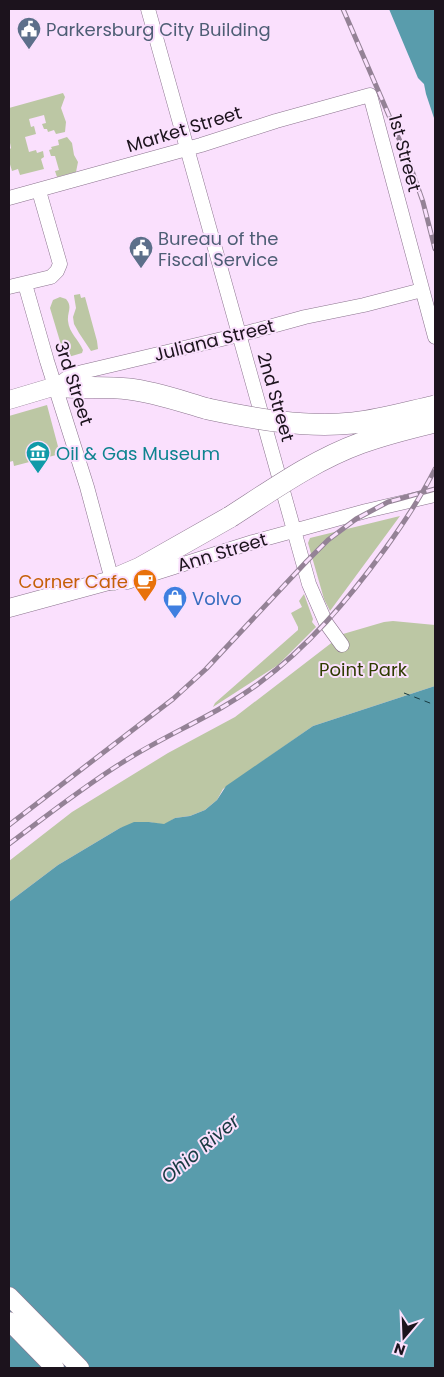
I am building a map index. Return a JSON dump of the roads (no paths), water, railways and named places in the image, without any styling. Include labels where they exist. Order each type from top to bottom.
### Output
[{"type":"highway","points":[[56,386],[131,389],[153,393],[208,409],[270,420],[322,424],[352,423],[435,406]]},
{"type":"highway","points":[[112,580],[140,568],[230,517],[326,458],[386,434],[435,422]]},
{"type":"main road","name":"Juliana Street","points":[[9,400],[56,386]]},
{"type":"main road","name":"Ann Street","points":[[9,608],[112,580]]},
{"type":"main road","points":[[9,1296],[80,1368]]},
{"type":"main road","points":[[9,1321],[55,1368]]},
{"type":"street","name":"2nd Street","points":[[148,9],[309,584],[326,623],[342,645]]},
{"type":"street","name":"Market Street","points":[[9,198],[187,148],[276,120],[370,95]]},
{"type":"street","name":"1st Street","points":[[370,95],[435,337]]},
{"type":"street","points":[[9,287],[51,276],[57,272],[60,264],[39,191]]},
{"type":"street","name":"3rd Street","points":[[25,284],[47,362],[86,484],[112,580]]},
{"type":"street","name":"Juliana Street","points":[[56,386],[66,378],[78,373],[422,290]]},
{"type":"street","name":"Ann Street","points":[[112,580],[127,582],[253,542],[366,511],[435,495]]},
{"type":"water","points":[[389,9],[435,9],[435,121],[424,84],[418,78]]},
{"type":"water","name":"Ohio River","points":[[435,686],[435,1368],[9,1368],[9,902],[58,865],[120,828],[134,822],[164,824],[175,818],[190,816],[205,810],[217,800],[226,786],[313,726]]},
{"type":"railway","points":[[343,9],[409,162],[423,202],[435,249]]},
{"type":"railway","points":[[9,844],[106,773],[154,744],[224,706],[276,670],[326,622],[371,568],[412,510],[435,469]]},
{"type":"railway","points":[[9,825],[173,699],[206,669],[328,540],[356,519],[388,502],[435,489]]},
{"type":"place","name":"Parkersburg City Building","points":[[29,50]]},
{"type":"place","name":"Bureau of the Fiscal Service","points":[[141,269]]},
{"type":"place","name":"Oil & Gas Museum","points":[[38,474]]},
{"type":"place","name":"Corner Cafe","points":[[145,602]]},
{"type":"place","name":"Volvo","points":[[175,619]]},
{"type":"park label","name":"Point Park","points":[[363,669]]}]
